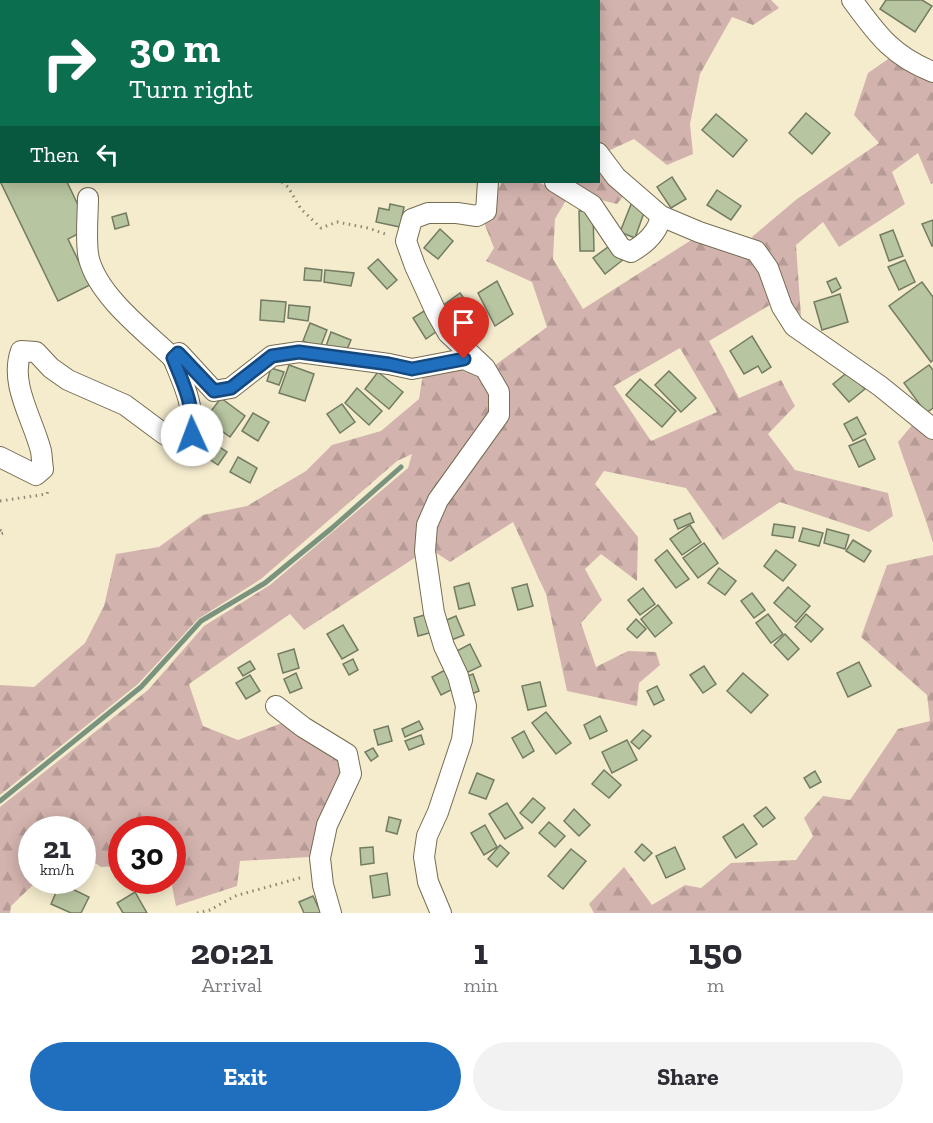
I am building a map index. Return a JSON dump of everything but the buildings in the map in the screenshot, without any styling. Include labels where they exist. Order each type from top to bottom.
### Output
[{"type":"street","points":[[852,0],[888,47],[913,64],[933,72]]},
{"type":"street","points":[[600,156],[616,177],[661,216],[699,232],[756,251],[768,268],[782,307],[794,326],[880,386],[933,429]]},
{"type":"street","points":[[441,913],[428,882],[424,857],[427,836],[438,812],[462,740],[466,706],[458,676],[444,646],[434,613],[425,551],[427,525],[443,492],[499,415],[499,392],[485,368],[448,333],[415,266],[406,242],[412,219],[428,213],[458,213],[477,216],[486,210],[488,183]]},
{"type":"street","points":[[557,183],[592,205],[621,248],[631,252],[646,244],[660,224],[661,216]]},
{"type":"street","points":[[0,457],[36,476],[43,469],[41,451],[25,407],[20,385],[17,362],[21,351],[36,352],[51,368],[68,380],[124,405],[164,434],[180,441],[192,435],[193,417],[189,397],[173,358],[123,310],[101,284],[89,258],[88,198]]},
{"type":"street","points":[[173,358],[178,353],[214,391],[231,388],[272,356],[299,352],[412,369],[464,359],[485,368]]},
{"type":"street","points":[[276,706],[303,727],[347,754],[351,774],[325,832],[320,858],[323,885],[331,913]]},
{"type":"path","points":[[283,183],[301,209],[321,228],[337,222],[368,228],[406,242]]},
{"type":"path","points":[[197,913],[210,910],[235,896],[321,871]]},
{"type":"green space","points":[[600,0],[771,0],[779,8],[753,25],[732,17],[700,74],[690,124],[693,154],[667,165],[634,139],[606,152],[600,143]]},
{"type":"green space","points":[[891,57],[933,76],[933,183],[931,184],[918,153],[892,172],[905,204],[839,247],[823,222],[796,245],[801,316],[788,302],[774,263],[752,237],[797,199],[879,143],[854,115],[868,73]]},
{"type":"green space","points":[[600,164],[626,193],[617,204],[597,199],[571,183],[600,183]]},
{"type":"green space","points":[[502,183],[540,183],[568,197],[555,219],[553,259],[583,309],[696,237],[750,254],[775,302],[709,341],[739,398],[781,380],[795,406],[768,434],[795,470],[888,493],[893,516],[869,532],[780,502],[723,540],[686,488],[604,471],[595,484],[638,537],[637,581],[601,554],[585,569],[602,600],[581,623],[596,667],[628,651],[656,652],[660,665],[639,683],[637,706],[567,691],[546,594],[513,522],[450,562],[429,548],[433,522],[503,416],[494,366],[547,327],[532,282],[486,261],[494,248],[483,220]],"holes":[[[680,348],[717,412],[651,441],[614,386]]]},
{"type":"green space","points":[[461,365],[487,381],[494,414],[416,557],[304,630],[290,614],[189,684],[203,726],[238,740],[282,723],[341,760],[341,775],[310,857],[240,861],[237,886],[176,906],[174,894],[186,894],[186,816],[108,816],[108,867],[101,867],[96,864],[96,816],[18,816],[18,894],[23,894],[11,906],[10,913],[0,913],[0,807],[148,690],[204,626],[270,585],[408,468],[412,454],[397,461],[261,579],[198,619],[138,684],[0,795],[0,685],[34,687],[85,643],[104,606],[116,554],[159,547],[203,515],[247,506],[306,471],[332,445],[381,431],[419,399],[423,374]]},
{"type":"green space","points":[[913,424],[933,440],[933,543],[898,442]]},
{"type":"green space","points":[[933,555],[933,913],[594,913],[589,904],[624,867],[652,905],[685,885],[701,888],[731,863],[796,860],[813,836],[804,818],[823,796],[850,800],[898,729],[930,721],[927,695],[861,637],[887,565]]},
{"type":"waterway","points":[[0,801],[141,687],[201,621],[265,583],[401,467]]},
{"type":"route","points":[[192,435],[193,417],[189,397],[173,358],[178,353],[214,391],[231,388],[272,356],[299,352],[412,369],[464,359]]}]
